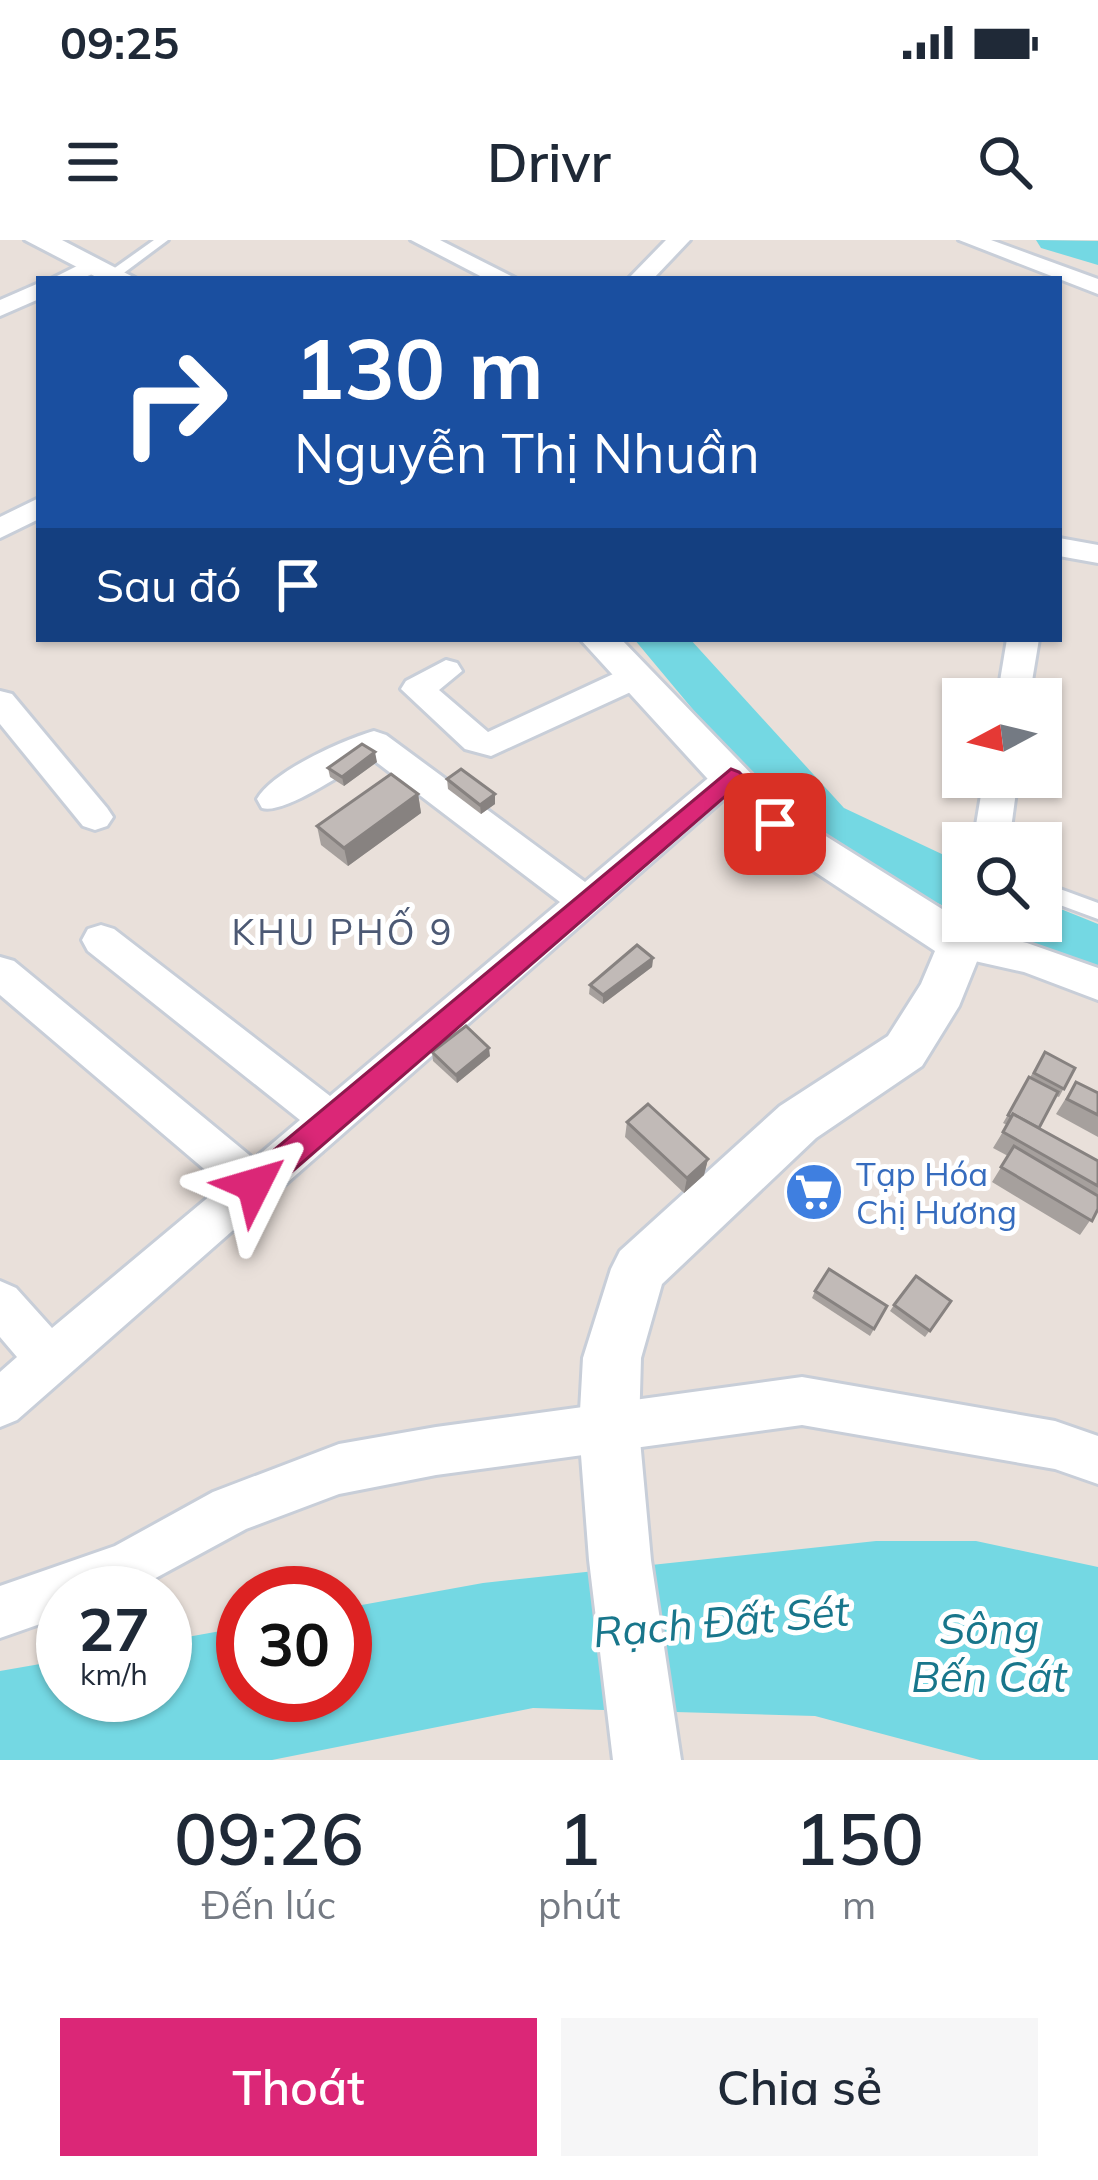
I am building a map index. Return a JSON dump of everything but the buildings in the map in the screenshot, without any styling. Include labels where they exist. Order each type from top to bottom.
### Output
[{"type":"street","points":[[39,240],[109,273]]},
{"type":"street","points":[[422,240],[499,276]]},
{"type":"street","points":[[643,276],[679,240]]},
{"type":"street","points":[[970,240],[1098,287]]},
{"type":"street","points":[[0,309],[36,291]]},
{"type":"street","points":[[0,529],[36,509]]},
{"type":"street","points":[[1062,548],[1098,554]]},
{"type":"street","points":[[602,642],[775,824],[942,921]]},
{"type":"street","points":[[1016,678],[1022,642]]},
{"type":"street","points":[[446,671],[417,689],[477,741],[491,744],[635,677]]},
{"type":"street","points":[[0,702],[95,817]]},
{"type":"street","points":[[274,800],[315,771],[374,743],[586,902]]},
{"type":"street","points":[[0,1403],[731,778]]},
{"type":"street","points":[[100,940],[330,1120]]},
{"type":"street","points":[[646,1758],[620,1560],[609,1430],[612,1358],[639,1269],[798,1122],[905,1051],[942,992],[960,942]]},
{"type":"street","points":[[986,942],[1098,984]]},
{"type":"street","points":[[0,972],[254,1185]]},
{"type":"street","points":[[0,1303],[50,1360]]},
{"type":"street","points":[[0,1612],[127,1568],[231,1510],[339,1469],[436,1451],[802,1401],[1055,1445],[1098,1460]]},
{"type":"lane","points":[[109,273],[162,240]]},
{"type":"lane","points":[[1062,898],[1098,911]]},
{"type":"water","name":"Sông Bến Cát","points":[[876,1541],[976,1541],[1098,1567],[1098,1760],[980,1760],[815,1716],[533,1708],[272,1760],[0,1760],[0,1671],[36,1665],[36,1722],[192,1722],[192,1636],[216,1632],[216,1722],[372,1722],[372,1603],[483,1583]]},
{"type":"waterway","points":[[1055,240],[1098,253]]},
{"type":"waterway","points":[[663,642],[823,824],[942,881]]},
{"type":"waterway","points":[[1062,937],[1098,952]]},
{"type":"place","name":"Tạp Hóa Chị Hương","points":[[814,1192]]},
{"type":"district","name":"KHU PHỐ 9","points":[[343,931]]},
{"type":"route","points":[[254,1185],[731,778],[775,824]]},
{"type":"water label","name":"Rạch Đất Sét","points":[[721,1621]]}]
